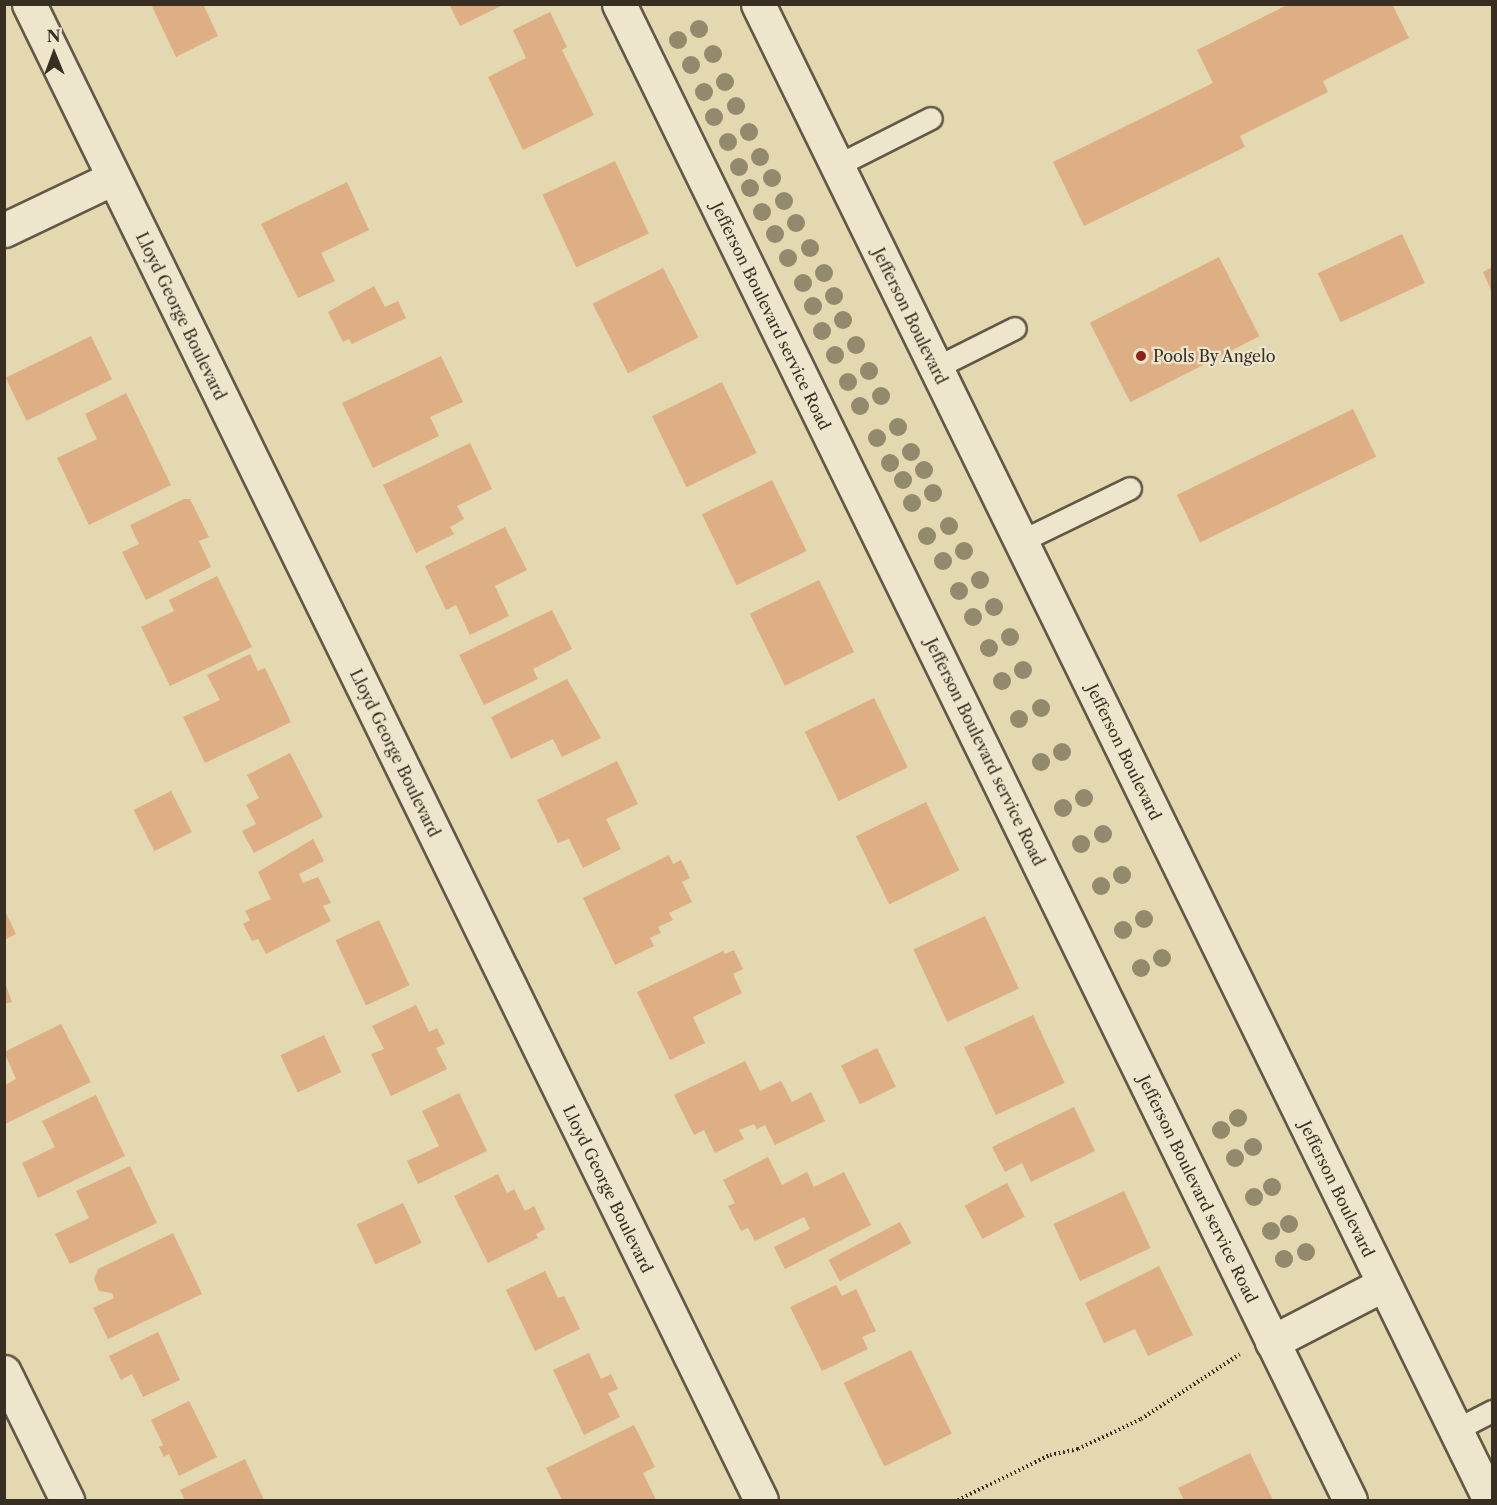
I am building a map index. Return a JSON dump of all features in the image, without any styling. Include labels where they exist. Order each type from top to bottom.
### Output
[{"type":"street","name":"Lloyd George Boulevard","points":[[29,4],[761,1500]]},
{"type":"street","name":"Jefferson Boulevard service Road","points":[[619,4],[1261,1345],[1350,1500]]},
{"type":"street","name":"Jefferson Boulevard","points":[[758,4],[1490,1500]]},
{"type":"street","points":[[4,230],[114,178]]},
{"type":"street","points":[[1261,1345],[1384,1284]]},
{"type":"street","points":[[4,1372],[67,1500]]},
{"type":"lane","points":[[836,166],[931,118]]},
{"type":"lane","points":[[935,368],[1015,328]]},
{"type":"lane","points":[[1021,541],[1130,488]]},
{"type":"lane","points":[[1455,1430],[1492,1411]]},
{"type":"path","points":[[958,1500],[1050,1455],[1077,1449],[1141,1419],[1203,1381],[1216,1365],[1261,1345]]},
{"type":"building","points":[[151,4],[203,4],[218,36],[176,57]]},
{"type":"building","points":[[449,4],[505,4],[460,26]]},
{"type":"building","points":[[1289,4],[1392,4],[1409,38],[1323,81],[1328,92],[1240,136],[1245,147],[1084,226],[1053,162],[1213,83],[1197,50]]},
{"type":"building","points":[[550,12],[567,47],[562,50],[594,115],[523,150],[488,77],[526,58],[513,30]]},
{"type":"building","points":[[615,161],[649,234],[576,267],[542,195]]},
{"type":"building","points":[[347,182],[369,230],[321,253],[335,281],[298,298],[261,224]]},
{"type":"building","points":[[1402,234],[1425,283],[1341,322],[1318,273]]},
{"type":"building","points":[[1219,257],[1259,336],[1130,402],[1090,323]]},
{"type":"building","points":[[1492,267],[1492,292],[1483,272]]},
{"type":"building","points":[[663,268],[698,337],[628,373],[593,304]]},
{"type":"building","points":[[374,286],[385,307],[398,301],[406,318],[352,344],[349,339],[343,342],[328,312]]},
{"type":"building","points":[[91,336],[112,379],[27,421],[6,378]]},
{"type":"building","points":[[441,356],[463,402],[430,417],[439,436],[373,468],[342,403]]},
{"type":"building","points":[[722,382],[757,453],[687,487],[652,416]]},
{"type":"building","points":[[126,393],[171,485],[89,525],[57,458],[97,439],[85,414]]},
{"type":"building","points":[[1353,409],[1376,457],[1200,543],[1177,495]]},
{"type":"building","points":[[470,443],[492,489],[457,506],[464,519],[450,527],[454,534],[416,553],[383,485]]},
{"type":"building","points":[[772,480],[807,551],[737,585],[702,514]]},
{"type":"building","points":[[184,499],[190,499],[209,537],[199,541],[211,567],[146,600],[122,552],[139,544],[130,525]]},
{"type":"building","points":[[505,527],[527,570],[495,586],[509,616],[470,635],[456,605],[446,610],[425,566]]},
{"type":"building","points":[[217,576],[252,647],[170,686],[141,627],[174,611],[169,600]]},
{"type":"building","points":[[819,580],[854,652],[785,686],[750,614]]},
{"type":"building","points":[[552,610],[572,649],[533,669],[538,679],[484,705],[459,655]]},
{"type":"building","points":[[250,654],[258,671],[265,668],[291,722],[205,763],[183,717],[220,700],[207,675]]},
{"type":"building","points":[[567,679],[601,738],[562,757],[553,739],[511,759],[491,717]]},
{"type":"building","points":[[874,698],[908,767],[839,801],[805,732]]},
{"type":"building","points":[[290,753],[323,817],[254,853],[242,831],[256,824],[246,805],[259,798],[247,775]]},
{"type":"building","points":[[617,761],[638,804],[606,819],[621,849],[583,868],[569,839],[558,843],[537,800]]},
{"type":"building","points":[[171,791],[192,832],[154,851],[134,810]]},
{"type":"building","points":[[926,802],[959,870],[889,905],[856,836]]},
{"type":"building","points":[[313,839],[324,861],[299,874],[303,883],[318,877],[331,903],[323,906],[331,921],[266,954],[258,939],[252,941],[243,924],[250,920],[245,911],[271,899],[258,872]]},
{"type":"building","points":[[669,855],[673,864],[681,860],[690,878],[682,882],[692,902],[669,913],[673,920],[658,927],[661,933],[650,938],[654,946],[615,965],[583,898]]},
{"type":"building","points":[[4,909],[16,934],[4,940]]},
{"type":"building","points":[[985,916],[1019,989],[947,1022],[913,949]]},
{"type":"building","points":[[379,920],[409,985],[366,1006],[335,940]]},
{"type":"building","points":[[734,950],[743,969],[733,974],[742,993],[693,1017],[705,1043],[670,1060],[637,992],[723,951],[725,954]]},
{"type":"building","points":[[4,980],[12,1002],[4,1004]]},
{"type":"building","points":[[416,1005],[429,1032],[437,1028],[445,1044],[436,1048],[447,1069],[391,1096],[371,1054],[384,1049],[372,1026]]},
{"type":"building","points":[[1033,1015],[1065,1083],[996,1115],[964,1047]]},
{"type":"building","points":[[61,1024],[91,1082],[5,1124],[5,1085],[16,1079],[4,1052]]},
{"type":"building","points":[[324,1035],[341,1072],[298,1092],[280,1055]]},
{"type":"building","points":[[877,1048],[896,1087],[860,1104],[841,1066]]},
{"type":"building","points":[[745,1061],[760,1091],[781,1081],[792,1102],[811,1092],[825,1121],[775,1145],[765,1125],[757,1129],[754,1124],[739,1130],[744,1139],[715,1153],[704,1130],[694,1135],[674,1095]]},
{"type":"building","points":[[459,1093],[487,1151],[418,1184],[407,1161],[439,1146],[422,1111]]},
{"type":"building","points":[[96,1095],[125,1156],[38,1198],[22,1163],[55,1147],[42,1121]]},
{"type":"building","points":[[1074,1107],[1095,1151],[1031,1182],[1022,1163],[1005,1172],[992,1147]]},
{"type":"building","points":[[768,1157],[782,1185],[807,1172],[814,1187],[844,1172],[871,1225],[785,1269],[774,1247],[810,1229],[804,1217],[755,1241],[748,1228],[741,1231],[728,1206],[735,1203],[723,1180]]},
{"type":"building","points":[[130,1166],[157,1223],[70,1264],[55,1234],[89,1218],[76,1191]]},
{"type":"building","points":[[498,1174],[507,1193],[514,1189],[525,1211],[534,1206],[545,1229],[536,1234],[538,1238],[488,1263],[454,1196]]},
{"type":"building","points":[[1007,1183],[1025,1217],[982,1239],[965,1206]]},
{"type":"building","points":[[1124,1191],[1151,1248],[1080,1281],[1053,1224]]},
{"type":"building","points":[[403,1203],[422,1243],[375,1264],[357,1225]]},
{"type":"building","points":[[900,1222],[911,1243],[840,1281],[828,1260]]},
{"type":"building","points":[[173,1233],[202,1294],[108,1339],[93,1308],[114,1298],[112,1293],[99,1291],[94,1279],[98,1269]]},
{"type":"building","points":[[1159,1266],[1193,1335],[1148,1356],[1135,1329],[1104,1343],[1085,1303]]},
{"type":"building","points":[[545,1271],[558,1298],[564,1296],[580,1329],[535,1351],[506,1290]]},
{"type":"building","points":[[836,1285],[842,1296],[856,1289],[876,1331],[862,1337],[868,1349],[822,1371],[790,1307]]},
{"type":"building","points":[[158,1332],[180,1380],[143,1397],[132,1374],[121,1380],[109,1356]]},
{"type":"building","points":[[911,1350],[952,1434],[884,1466],[844,1383]]},
{"type":"building","points":[[589,1353],[601,1379],[611,1374],[618,1389],[608,1393],[620,1417],[584,1435],[553,1370]]},
{"type":"building","points":[[189,1401],[217,1457],[179,1476],[169,1454],[164,1457],[159,1447],[163,1445],[151,1420]]},
{"type":"building","points":[[634,1425],[655,1467],[643,1473],[656,1500],[562,1500],[546,1468]]},
{"type":"building","points":[[1250,1453],[1273,1500],[1184,1500],[1178,1488]]},
{"type":"building","points":[[245,1459],[264,1500],[185,1500],[180,1490]]},
{"type":"place","name":"Pools By Angelo","points":[[1141,356]]}]
